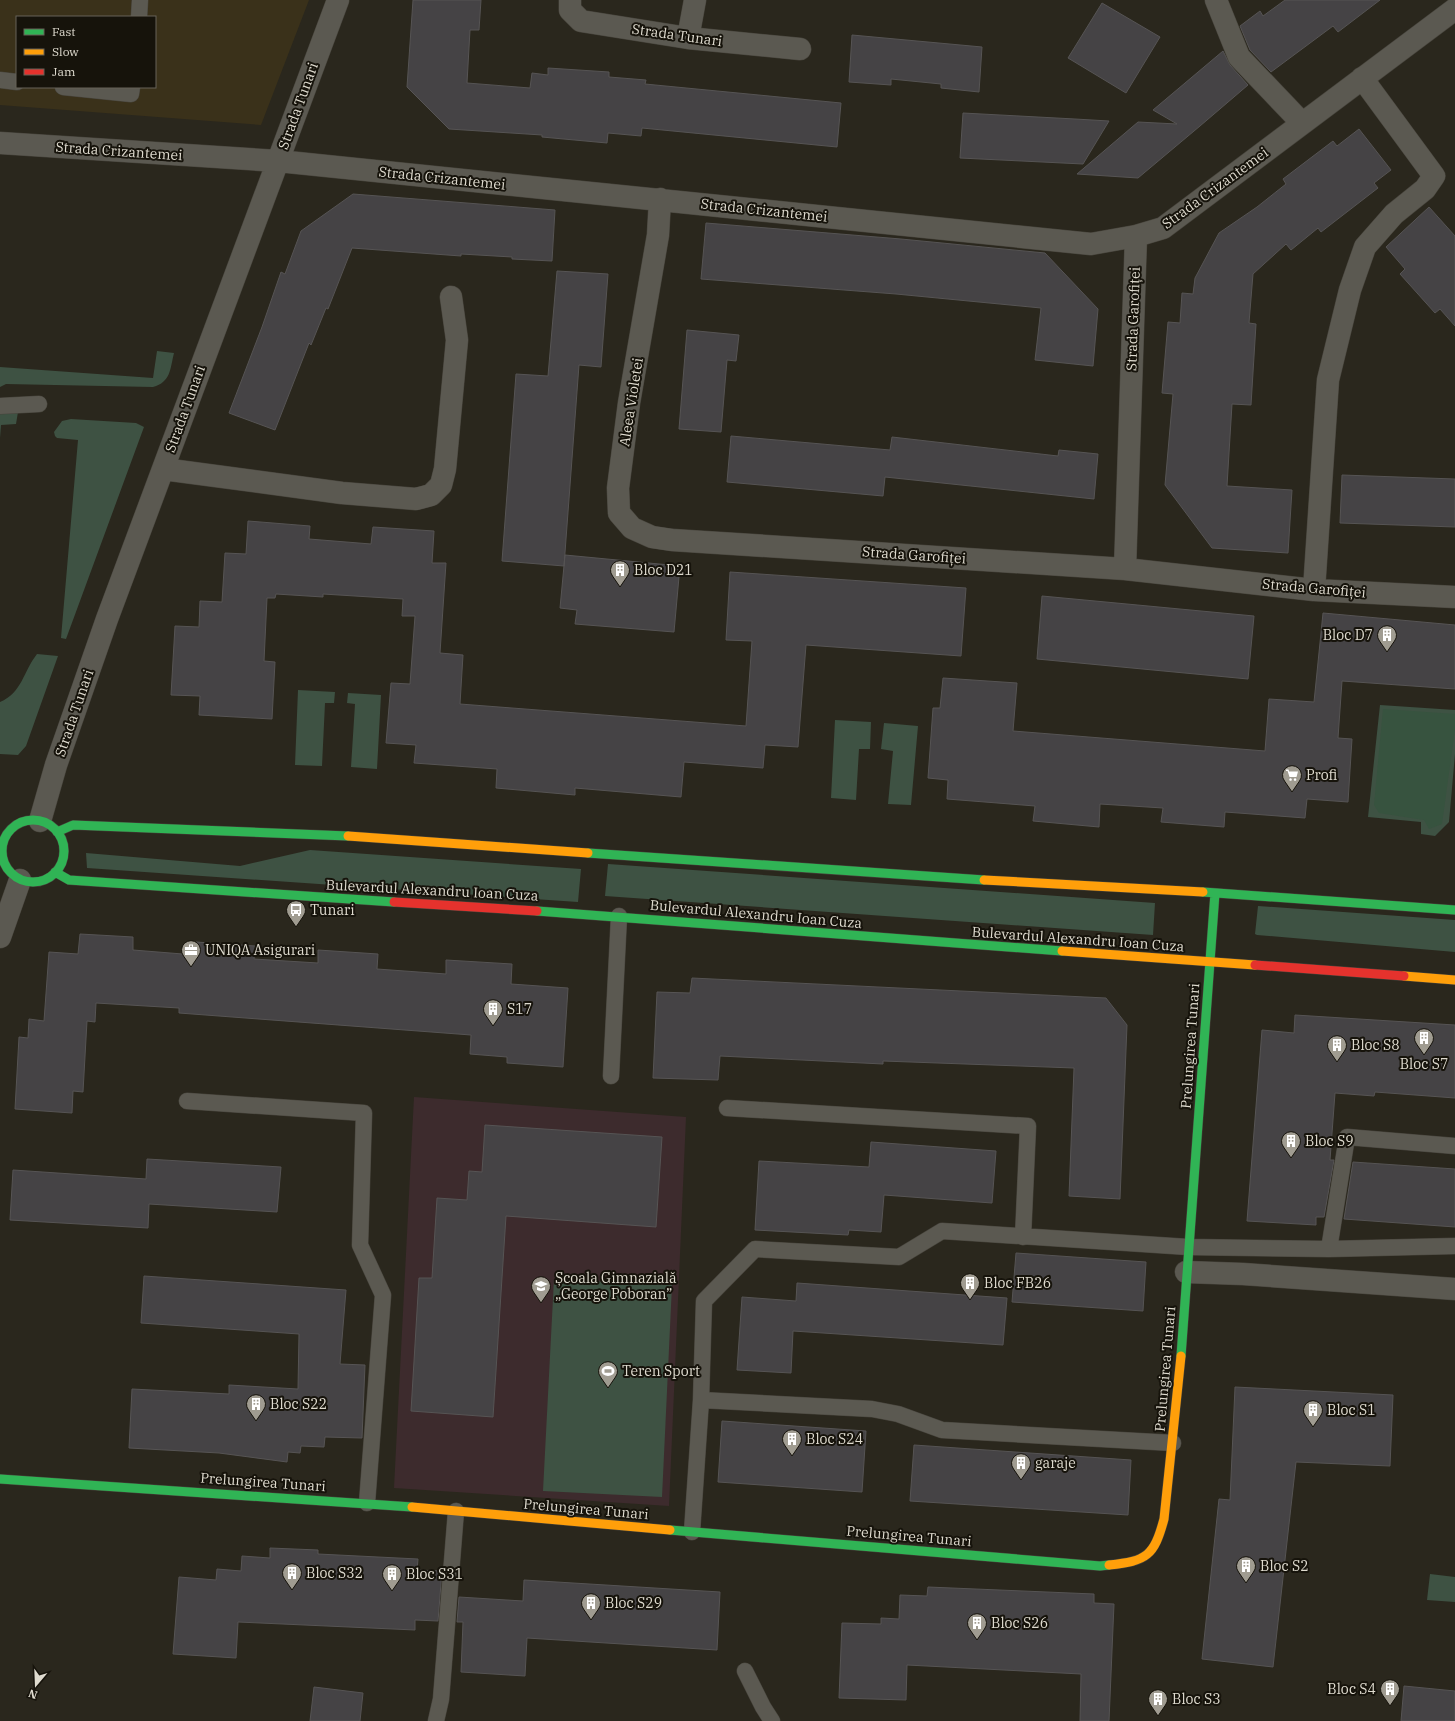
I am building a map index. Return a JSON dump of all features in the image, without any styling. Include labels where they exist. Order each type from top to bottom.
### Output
[{"type":"main road","points":[[49,826],[64,845],[64,856],[60,866],[55,872],[44,880],[33,882],[8,871],[3,861],[1,851],[7,832],[23,820],[33,819],[49,826],[73,825],[330,835],[1455,910]]},
{"type":"main road","points":[[0,824],[11,828]]},
{"type":"main road","name":"Bulevardul Alexandru Ioan Cuza","points":[[55,872],[69,880],[619,916],[1210,963],[1455,980]]},
{"type":"main road","name":"Prelungirea Tunari","points":[[0,1479],[367,1503],[1100,1566],[1130,1563],[1148,1555],[1158,1540],[1164,1519],[1180,1374],[1186,1272],[1215,893]]},
{"type":"street","name":"Strada Tunari","points":[[49,826],[56,765],[94,656],[338,0]]},
{"type":"street","name":"Strada Tunari","points":[[570,0],[570,10],[580,21],[688,38],[800,49]]},
{"type":"street","points":[[688,38],[695,0]]},
{"type":"street","points":[[1216,0],[1239,56],[1302,123]]},
{"type":"street","name":"Strada Crizantemei","points":[[0,143],[278,161],[1090,244],[1136,236],[1163,228],[1455,9]]},
{"type":"street","points":[[1314,590],[1328,380],[1350,290],[1365,247],[1394,214],[1425,189],[1434,176],[1362,78]]},
{"type":"street","name":"Aleea Violetei","points":[[660,199],[658,235],[629,403],[618,488],[619,513],[632,528],[652,537],[704,540]]},
{"type":"street","name":"Strada Garofiței","points":[[1125,569],[1136,236]]},
{"type":"street","points":[[163,469],[369,496],[416,499],[432,495],[441,485],[445,469],[458,340],[451,297]]},
{"type":"street","name":"Strada Garofiței","points":[[704,540],[1125,569],[1314,590],[1455,597]]},
{"type":"street","points":[[0,937],[8,871]]},
{"type":"street","points":[[1186,1272],[1243,1274],[1455,1289]]},
{"type":"lane","points":[[139,16],[140,0]]},
{"type":"lane","points":[[0,80],[16,82]]},
{"type":"lane","points":[[73,88],[131,94],[132,88]]},
{"type":"lane","points":[[0,406],[39,404]]},
{"type":"lane","points":[[611,1076],[619,916]]},
{"type":"lane","points":[[187,1101],[364,1113],[360,1245],[383,1295],[367,1503]]},
{"type":"lane","points":[[727,1108],[1028,1126],[1023,1237]]},
{"type":"lane","points":[[1329,1249],[1347,1137],[1455,1146]]},
{"type":"lane","points":[[692,1532],[701,1400],[704,1301],[755,1249],[899,1257],[942,1231],[1188,1247],[1329,1249],[1455,1246]]},
{"type":"lane","points":[[701,1400],[872,1409],[898,1414],[942,1430],[1173,1443]]},
{"type":"lane","points":[[436,1721],[441,1699],[456,1511]]},
{"type":"lane","points":[[745,1672],[772,1721]]},
{"type":"shaded area","points":[[0,0],[309,0],[261,125],[0,105]]},
{"type":"shaded area","name":"Școala Gimnazială „George Poboran”","points":[[414,1097],[686,1117],[669,1506],[394,1488]]},
{"type":"green space","points":[[157,351],[174,353],[169,374],[163,382],[153,387],[6,384],[0,387],[0,367],[153,378]]},
{"type":"green space","points":[[0,412],[18,412],[16,424],[1,425],[0,438]]},
{"type":"green space","points":[[71,419],[136,423],[144,427],[66,639],[61,638],[78,440],[57,438],[54,432],[62,421]]},
{"type":"green space","points":[[37,654],[58,656],[26,746],[18,755],[0,754],[0,702],[18,688]]},
{"type":"green space","points":[[298,690],[335,692],[334,703],[325,703],[322,766],[295,765]]},
{"type":"green space","points":[[348,693],[381,695],[377,769],[351,767],[355,704],[347,703]]},
{"type":"green space","points":[[1380,705],[1455,710],[1455,754],[1449,822],[1435,836],[1421,834],[1421,822],[1368,817]]},
{"type":"green space","points":[[1383,709],[1455,714],[1455,729],[1442,824],[1429,829],[1424,820],[1379,813],[1374,805]]},
{"type":"green space","points":[[835,720],[871,722],[870,749],[859,749],[856,800],[831,798]]},
{"type":"green space","points":[[884,723],[918,726],[911,805],[888,804],[893,751],[881,749]]},
{"type":"green space","points":[[310,850],[581,869],[578,902],[87,868],[86,853],[240,866]]},
{"type":"green space","points":[[608,864],[1155,903],[1153,935],[605,896]]},
{"type":"green space","points":[[1258,906],[1455,920],[1455,952],[1257,935],[1255,934]]},
{"type":"green space","name":"Teren Sport","points":[[554,1279],[672,1285],[662,1497],[543,1491]]},
{"type":"green space","points":[[1430,1574],[1455,1577],[1455,1602],[1427,1600]]},
{"type":"building","points":[[413,0],[481,0],[479,30],[470,30],[467,83],[530,88],[532,73],[548,75],[548,68],[609,72],[609,77],[646,80],[645,84],[841,103],[837,147],[642,128],[641,136],[608,133],[607,143],[542,137],[542,135],[449,129],[407,87]]},
{"type":"building","points":[[1285,0],[1380,0],[1338,32],[1333,26],[1271,72],[1250,50],[1240,26],[1260,11],[1263,16]]},
{"type":"building","points":[[1102,3],[1160,37],[1126,93],[1068,58]]},
{"type":"building","points":[[852,35],[982,47],[979,92],[941,88],[941,84],[891,79],[891,85],[849,82]]},
{"type":"building","points":[[1223,51],[1230,65],[1248,85],[1200,126],[1138,178],[1077,174],[1138,122],[1177,124],[1153,110]]},
{"type":"building","points":[[963,113],[1109,121],[1083,164],[960,158]]},
{"type":"building","points":[[1359,129],[1391,170],[1374,183],[1378,188],[1321,232],[1318,228],[1291,250],[1286,244],[1253,274],[1249,323],[1256,324],[1251,405],[1232,404],[1227,486],[1292,490],[1288,553],[1212,548],[1165,485],[1173,394],[1162,393],[1168,322],[1180,323],[1182,293],[1193,294],[1195,278],[1219,233],[1257,207],[1286,184],[1283,179],[1333,141],[1337,146]]},
{"type":"building","points":[[353,194],[555,210],[552,261],[512,259],[512,257],[461,254],[461,256],[352,248],[328,309],[326,308],[311,345],[309,343],[275,430],[229,413],[262,327],[281,272],[285,274],[301,231]]},
{"type":"building","points":[[1429,207],[1455,236],[1455,326],[1440,309],[1435,313],[1400,274],[1405,269],[1386,247]]},
{"type":"building","points":[[706,223],[901,239],[1045,253],[1098,309],[1093,366],[1035,360],[1041,308],[896,294],[701,279]]},
{"type":"building","points":[[557,271],[608,274],[601,367],[579,365],[564,566],[502,561],[516,374],[548,376]]},
{"type":"building","points":[[687,330],[739,335],[736,361],[727,360],[721,432],[679,429]]},
{"type":"building","points":[[731,436],[890,450],[892,437],[1058,456],[1059,450],[1098,454],[1094,499],[885,477],[883,496],[727,482]]},
{"type":"building","points":[[1342,475],[1455,479],[1455,527],[1340,523]]},
{"type":"building","points":[[248,521],[310,526],[309,539],[371,544],[373,527],[434,531],[432,563],[446,563],[440,653],[463,655],[460,704],[746,726],[752,641],[726,640],[730,572],[966,588],[961,656],[806,645],[798,747],[765,745],[763,768],[684,762],[681,797],[575,788],[575,795],[496,788],[497,769],[414,763],[416,745],[386,743],[391,683],[410,684],[415,616],[402,616],[403,599],[323,594],[323,597],[276,594],[275,598],[267,598],[264,661],[275,662],[272,719],[199,715],[200,696],[171,695],[175,626],[199,627],[200,601],[222,602],[225,553],[246,554]]},
{"type":"building","name":"Bloc D21","points":[[565,555],[680,566],[674,632],[575,624],[577,610],[560,608]]},
{"type":"building","points":[[1042,596],[1254,616],[1248,679],[1037,659]]},
{"type":"building","points":[[1323,613],[1455,625],[1455,689],[1342,681],[1338,738],[1352,739],[1348,802],[1307,799],[1305,818],[1225,812],[1224,827],[1161,822],[1163,808],[1100,804],[1099,827],[1033,821],[1035,806],[947,799],[948,780],[928,778],[933,708],[940,708],[943,678],[1017,683],[1013,731],[1265,751],[1269,699],[1314,702]]},
{"type":"building","name":"S17","points":[[80,934],[133,937],[133,950],[195,955],[196,942],[255,946],[254,959],[318,963],[318,950],[378,954],[377,969],[446,974],[446,960],[512,964],[511,984],[568,988],[563,1067],[507,1063],[507,1057],[470,1054],[471,1035],[179,1013],[179,1008],[96,1003],[95,1022],[87,1021],[83,1092],[73,1091],[72,1113],[15,1109],[19,1037],[28,1038],[29,1019],[44,1021],[49,952],[78,954]]},
{"type":"building","points":[[692,978],[1106,998],[1127,1025],[1120,1199],[1069,1196],[1074,1068],[883,1061],[883,1064],[720,1056],[718,1080],[653,1078],[657,992],[690,993]]},
{"type":"building","points":[[1295,1015],[1455,1025],[1455,1098],[1375,1092],[1374,1096],[1335,1093],[1330,1160],[1334,1160],[1324,1217],[1316,1217],[1316,1225],[1247,1221],[1262,1030],[1294,1033]]},
{"type":"building","points":[[485,1125],[662,1137],[656,1227],[506,1216],[493,1417],[411,1411],[419,1278],[432,1278],[437,1198],[467,1200],[469,1171],[482,1172]]},
{"type":"building","points":[[871,1142],[996,1151],[992,1203],[884,1195],[881,1232],[849,1230],[848,1235],[755,1230],[759,1161],[869,1167]]},
{"type":"building","points":[[147,1159],[281,1167],[277,1212],[149,1204],[148,1228],[10,1220],[13,1170],[146,1179]]},
{"type":"building","points":[[1353,1162],[1455,1169],[1455,1227],[1344,1219]]},
{"type":"building","points":[[1016,1253],[1146,1262],[1143,1311],[1012,1302]]},
{"type":"building","points":[[144,1276],[346,1290],[340,1364],[365,1365],[362,1438],[325,1437],[324,1447],[301,1446],[300,1453],[288,1452],[287,1462],[219,1453],[129,1448],[132,1389],[229,1394],[229,1385],[298,1389],[299,1334],[141,1323]]},
{"type":"building","name":"Bloc FB26","points":[[797,1283],[1007,1298],[1003,1345],[793,1331],[791,1373],[737,1370],[742,1297],[796,1301]]},
{"type":"building","points":[[1235,1387],[1393,1395],[1390,1466],[1296,1462],[1273,1667],[1202,1659],[1219,1499],[1230,1500]]},
{"type":"building","name":"Bloc S24","points":[[722,1421],[866,1431],[862,1492],[718,1482]]},
{"type":"building","name":"garaje","points":[[914,1445],[1131,1460],[1128,1515],[910,1501]]},
{"type":"building","points":[[270,1548],[318,1550],[318,1554],[418,1559],[417,1570],[442,1571],[438,1621],[415,1620],[415,1630],[238,1622],[236,1658],[173,1654],[179,1577],[216,1580],[217,1569],[241,1571],[242,1556],[270,1558]]},
{"type":"building","name":"Bloc S29","points":[[524,1580],[720,1592],[717,1650],[527,1638],[525,1676],[461,1672],[463,1622],[457,1622],[459,1597],[523,1601]]},
{"type":"building","name":"Bloc S26","points":[[928,1587],[1094,1594],[1094,1603],[1114,1604],[1109,1721],[1080,1721],[1081,1674],[907,1665],[906,1700],[839,1698],[842,1623],[881,1624],[881,1618],[899,1619],[900,1595],[927,1596]]},
{"type":"building","points":[[1404,1686],[1455,1691],[1455,1721],[1401,1721]]},
{"type":"building","points":[[314,1687],[363,1693],[360,1721],[310,1721]]},
{"type":"traffic: fast","points":[[27,820],[39,820],[55,829],[62,839],[64,851],[62,863],[55,873],[39,882],[27,882],[16,877],[7,868],[2,857],[2,845],[7,834],[16,825],[27,820]]},
{"type":"traffic: fast","points":[[57,832],[73,825],[348,836]]},
{"type":"traffic: fast","points":[[588,853],[984,880]]},
{"type":"traffic: fast","points":[[55,872],[69,880],[394,902]]},
{"type":"traffic: fast","points":[[1203,892],[1455,910]]},
{"type":"traffic: fast","points":[[1181,1356],[1215,893]]},
{"type":"traffic: fast","points":[[537,911],[1062,951]]},
{"type":"traffic: fast","points":[[0,1479],[412,1507]]},
{"type":"traffic: fast","points":[[670,1530],[1100,1566],[1109,1565]]},
{"type":"traffic: slow","points":[[348,836],[588,853]]},
{"type":"traffic: slow","points":[[984,880],[1203,892]]},
{"type":"traffic: slow","points":[[1062,951],[1255,965]]},
{"type":"traffic: slow","points":[[1404,976],[1455,980]]},
{"type":"traffic: slow","points":[[1109,1565],[1140,1558],[1147,1554],[1157,1541],[1164,1519],[1181,1356]]},
{"type":"traffic: slow","points":[[412,1507],[670,1530]]},
{"type":"traffic: jam","points":[[394,902],[537,911]]},
{"type":"traffic: jam","points":[[1255,965],[1404,976]]},
{"type":"place","name":"Bloc D21","points":[[620,587]]},
{"type":"place","name":"Bloc D7","points":[[1387,652]]},
{"type":"place","name":"Profi","points":[[1292,792]]},
{"type":"place","name":"Tunari","points":[[296,927]]},
{"type":"place","name":"UNIQA Asigurari","points":[[191,967]]},
{"type":"place","name":"S17","points":[[493,1026]]},
{"type":"place","name":"Bloc S7","points":[[1424,1055]]},
{"type":"place","name":"Bloc S8","points":[[1337,1062]]},
{"type":"place","name":"Bloc S9","points":[[1291,1158]]},
{"type":"place","name":"Bloc FB26","points":[[970,1300]]},
{"type":"place","name":"Școala Gimnazială „George Poboran”","points":[[541,1303]]},
{"type":"place","name":"Teren Sport","points":[[608,1388]]},
{"type":"place","name":"Bloc S22","points":[[256,1421]]},
{"type":"place","name":"Bloc S1","points":[[1313,1427]]},
{"type":"place","name":"Bloc S24","points":[[792,1456]]},
{"type":"place","name":"garaje","points":[[1021,1480]]},
{"type":"place","name":"Bloc S2","points":[[1246,1583]]},
{"type":"place","name":"Bloc S32","points":[[292,1590]]},
{"type":"place","name":"Bloc S31","points":[[392,1591]]},
{"type":"place","name":"Bloc S29","points":[[591,1620]]},
{"type":"place","name":"Bloc S26","points":[[977,1640]]},
{"type":"place","name":"Bloc S4","points":[[1390,1706]]},
{"type":"place","name":"Bloc S3","points":[[1158,1716]]}]
